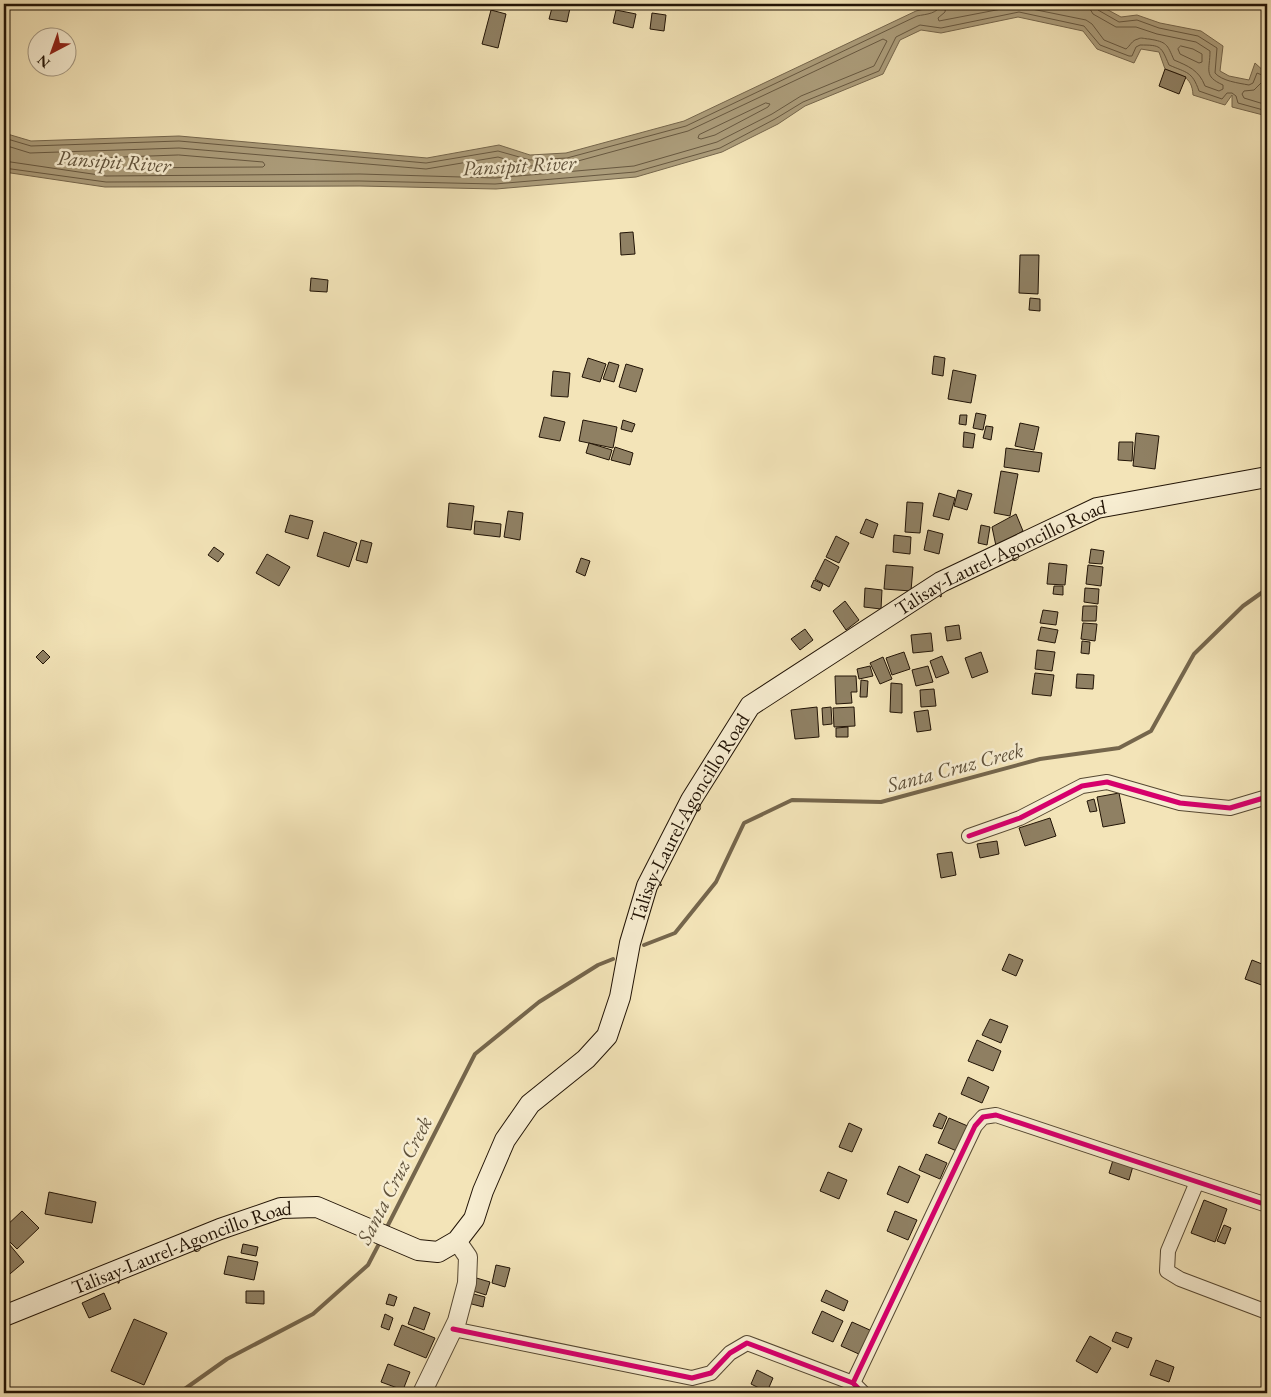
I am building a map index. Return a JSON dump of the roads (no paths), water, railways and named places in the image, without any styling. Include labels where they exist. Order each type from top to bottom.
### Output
[{"type":"main road","name":"Talisay-Laurel-Agoncillo Road","points":[[4,1316],[220,1229],[281,1208],[317,1207],[418,1250],[438,1252],[457,1241],[474,1219],[483,1191],[505,1140],[530,1104],[586,1059],[607,1036],[620,998],[630,943],[647,886],[691,800],[750,706],[941,582],[1097,508],[1267,477]]},
{"type":"street","points":[[969,836],[1020,818],[1082,786],[1107,782],[1180,803],[1230,808],[1267,798]]},
{"type":"street","points":[[853,1383],[975,1126],[983,1117],[996,1115],[1267,1205]]},
{"type":"street","points":[[1197,1182],[1168,1251],[1167,1271],[1180,1279],[1267,1312]]},
{"type":"street","points":[[422,1393],[457,1321],[468,1283],[468,1257],[457,1241]]},
{"type":"street","points":[[453,1329],[692,1378],[711,1372],[730,1353],[747,1343],[853,1383],[863,1393]]},
{"type":"water","name":"Pansipit River","points":[[944,4],[1097,4],[1121,17],[1137,15],[1160,23],[1201,31],[1223,46],[1220,71],[1229,76],[1249,80],[1255,63],[1267,74],[1267,116],[1232,107],[1232,95],[1225,105],[1193,95],[1190,84],[1185,77],[1165,69],[1159,52],[1141,49],[1134,63],[1097,49],[1083,31],[1018,17],[941,33],[921,30],[900,40],[883,74],[805,106],[778,124],[722,152],[636,177],[496,189],[360,186],[105,187],[4,172],[4,133],[31,141],[179,136],[427,158],[499,145],[530,155],[566,153],[684,121],[916,11]]},
{"type":"waterway","name":"Santa Cruz Creek","points":[[644,945],[675,933],[716,882],[744,823],[792,800],[881,802],[1040,759],[1119,748],[1151,731],[1194,654],[1243,606],[1267,589]]},
{"type":"waterway","name":"Santa Cruz Creek","points":[[386,1229],[475,1054],[539,1002],[598,965],[613,959]]},
{"type":"waterway","name":"Santa Cruz Creek","points":[[179,1393],[227,1359],[313,1314],[368,1265],[381,1240]]}]
